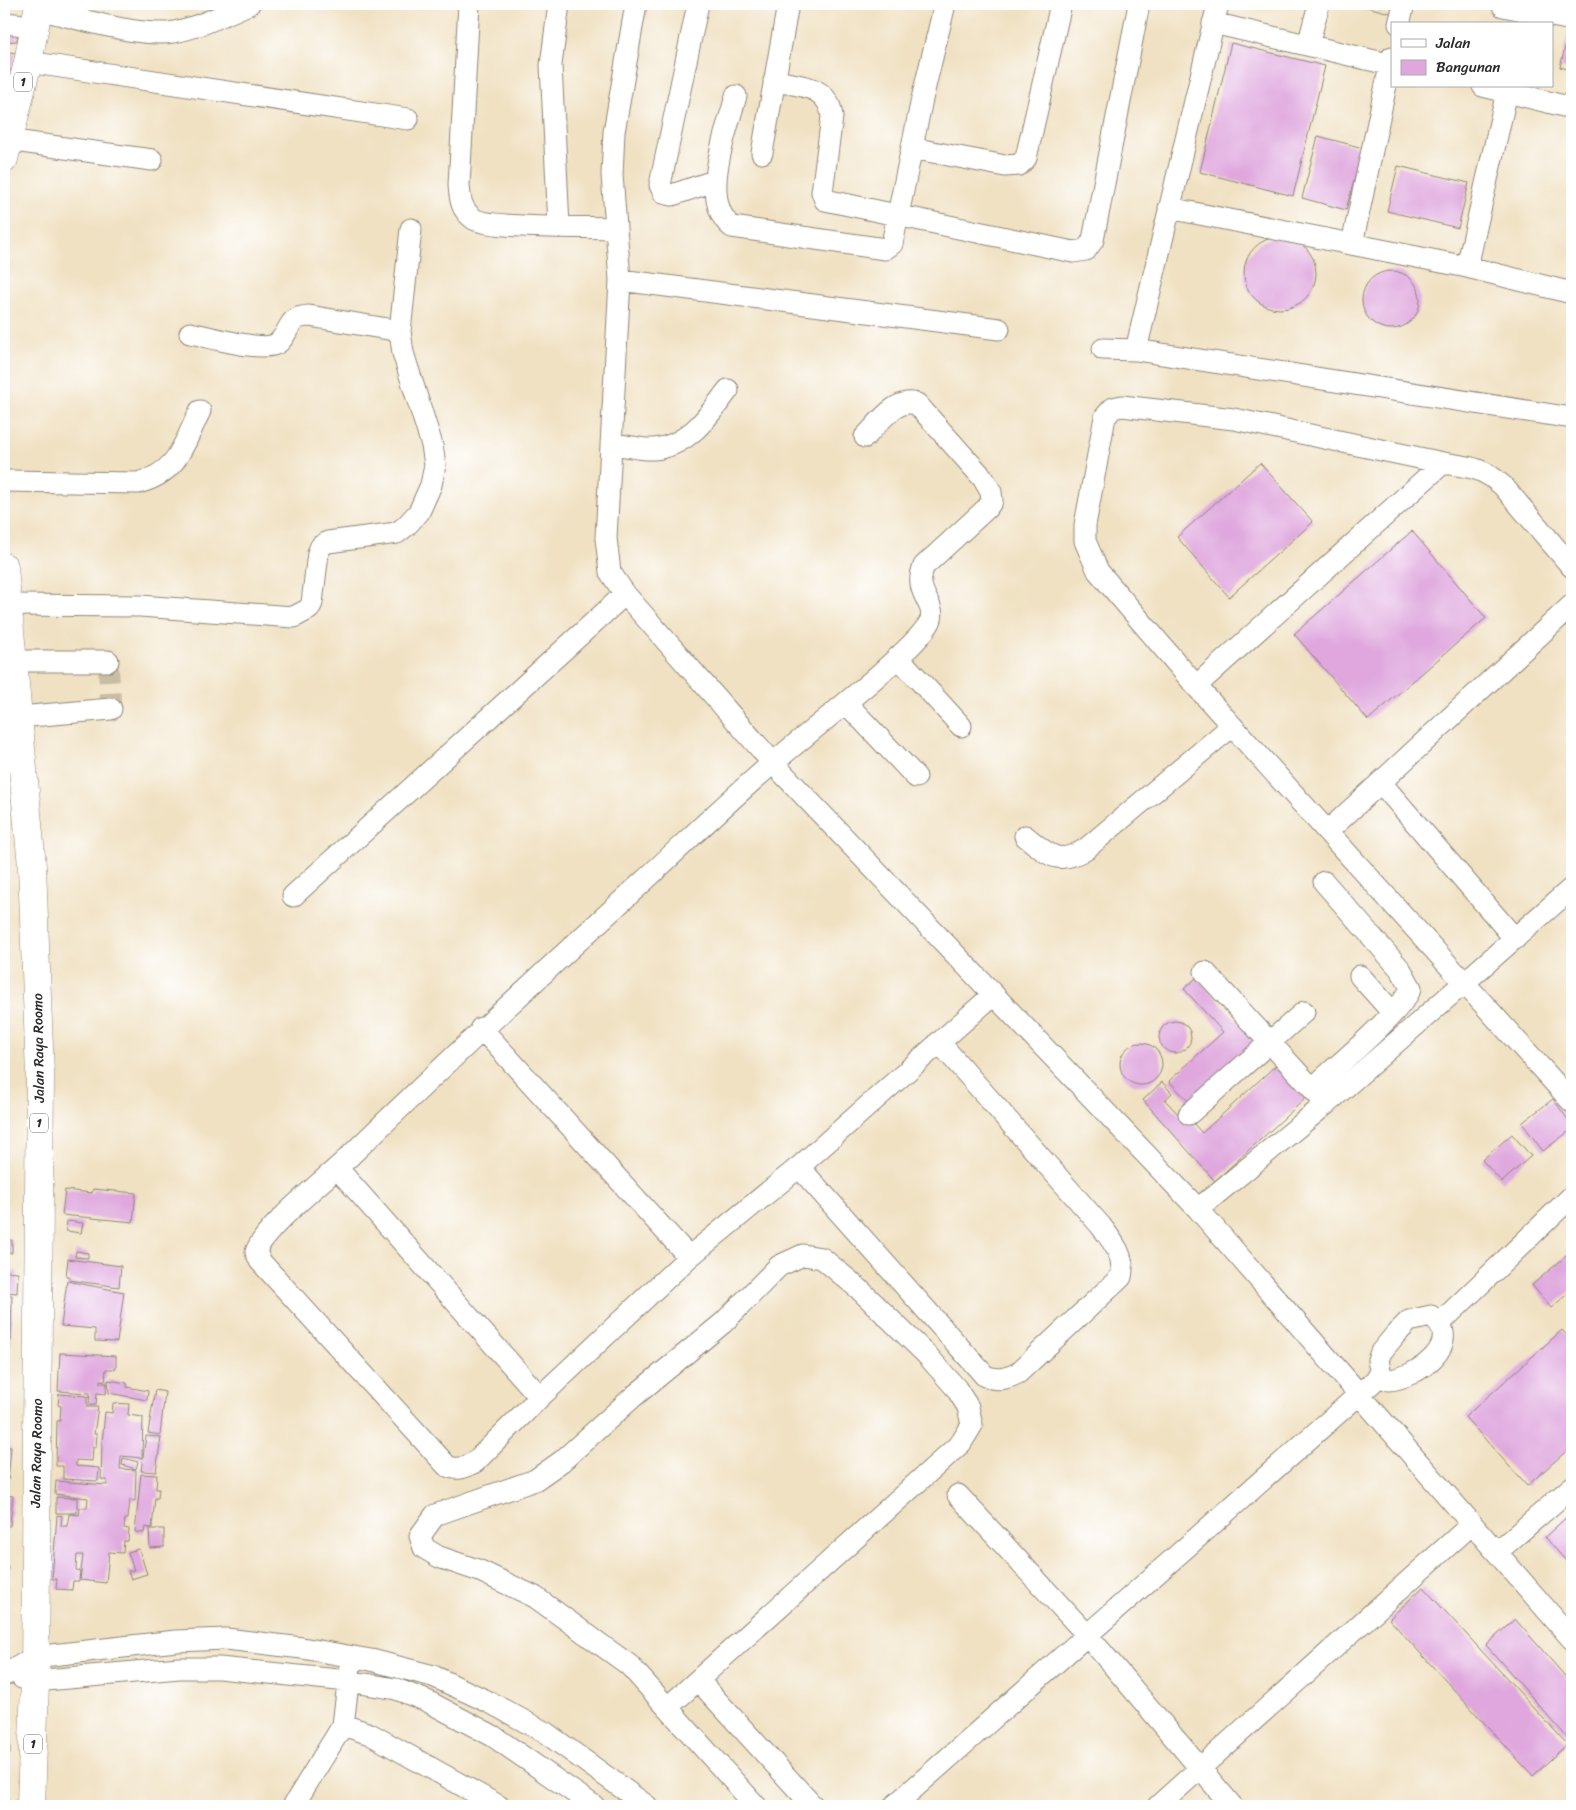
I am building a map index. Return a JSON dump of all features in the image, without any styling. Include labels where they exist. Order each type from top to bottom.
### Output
[{"type":"highway","name":"1","points":[[7,132],[28,62],[38,13]]},
{"type":"highway","name":"Jalan Raya Roomo","points":[[4,566],[32,866],[40,1075],[35,1669]]},
{"type":"highway","name":"1","points":[[31,1806],[35,1669]]},
{"type":"street","points":[[4,23],[38,13],[151,34],[174,32],[196,26],[249,4]]},
{"type":"street","points":[[470,4],[460,200],[465,211],[483,224],[616,228]]},
{"type":"street","points":[[558,226],[551,65],[559,4]]},
{"type":"street","points":[[636,4],[614,132],[612,175],[620,280],[606,538],[610,572],[625,594],[773,763],[1198,1209],[1572,1638]]},
{"type":"street","points":[[698,4],[660,185],[664,193],[672,195],[714,181]]},
{"type":"street","points":[[762,153],[788,4]]},
{"type":"street","points":[[736,96],[714,181],[719,212],[732,227],[885,249],[892,244],[897,214],[945,4]]},
{"type":"street","points":[[912,148],[1005,166],[1019,165],[1026,158],[1061,4]]},
{"type":"street","points":[[774,81],[819,92],[827,98],[831,107],[832,117],[822,192],[825,200],[1073,252],[1086,250],[1093,240],[1139,4]]},
{"type":"street","points":[[1308,45],[1319,4]]},
{"type":"street","points":[[1400,22],[1404,4]]},
{"type":"street","points":[[1503,6],[1572,20]]},
{"type":"street","points":[[1136,350],[1215,13],[1308,45],[1391,62]]},
{"type":"street","points":[[28,62],[408,119]]},
{"type":"street","points":[[1352,244],[1391,67]]},
{"type":"street","points":[[1491,88],[1572,108]]},
{"type":"street","points":[[1467,267],[1507,92]]},
{"type":"street","points":[[7,132],[152,160]]},
{"type":"street","points":[[1168,208],[1467,267],[1572,293]]},
{"type":"street","points":[[8,605],[140,606],[294,617],[309,609],[312,603],[318,553],[321,546],[328,542],[397,533],[406,526],[419,512],[431,485],[435,465],[432,445],[403,353],[400,331],[411,229]]},
{"type":"street","points":[[620,280],[999,329]]},
{"type":"street","points":[[190,333],[266,347],[279,342],[293,320],[299,316],[400,331]]},
{"type":"street","points":[[1103,348],[1136,350],[1572,418]]},
{"type":"street","points":[[612,444],[654,449],[679,442],[702,423],[728,390]]},
{"type":"street","points":[[865,437],[898,404],[908,401],[917,404],[983,478],[991,492],[992,501],[987,508],[924,566],[920,576],[920,587],[932,609],[932,617],[928,626],[898,657],[846,704],[773,763],[481,1028],[337,1168],[264,1235],[256,1252],[260,1260],[448,1466],[455,1470],[475,1462],[540,1397],[689,1258],[799,1167],[994,995]]},
{"type":"street","points":[[1572,567],[1503,486],[1490,474],[1478,468],[1444,463],[1234,419],[1122,406],[1108,411],[1100,434],[1085,525],[1088,549],[1098,571],[1196,686],[1572,1102]]},
{"type":"street","points":[[4,481],[138,483],[153,479],[174,464],[200,411]]},
{"type":"street","points":[[1196,686],[1444,463]]},
{"type":"street","points":[[293,896],[625,594]]},
{"type":"street","points":[[1328,831],[1382,784],[1572,605]]},
{"type":"street","points":[[898,657],[961,726]]},
{"type":"street","points":[[13,661],[108,662]]},
{"type":"street","points":[[846,704],[916,777]]},
{"type":"street","points":[[18,717],[111,709]]},
{"type":"street","points":[[1025,836],[1044,851],[1060,859],[1074,857],[1088,848],[1232,726]]},
{"type":"street","points":[[1382,784],[1515,939]]},
{"type":"street","points":[[1313,1088],[1393,1013],[1407,998],[1411,988],[1409,981],[1324,882]]},
{"type":"street","points":[[1198,1209],[1326,1104],[1465,984],[1572,888]]},
{"type":"street","points":[[1205,972],[1326,1104]]},
{"type":"street","points":[[1360,976],[1393,1013]]},
{"type":"street","points":[[1188,1114],[1304,1012]]},
{"type":"street","points":[[481,1028],[689,1258]]},
{"type":"street","points":[[799,1167],[985,1376],[995,1380],[1007,1379],[1018,1373],[1032,1361],[1121,1277],[1124,1266],[1113,1242],[1101,1226],[939,1042]]},
{"type":"street","points":[[337,1168],[540,1397]]},
{"type":"street","points":[[1440,1322],[1572,1196]]},
{"type":"street","points":[[668,1707],[961,1443],[972,1425],[968,1407],[956,1388],[927,1355],[859,1289],[822,1258],[803,1255],[779,1266],[723,1323],[633,1397],[556,1466],[535,1480],[435,1515],[420,1536],[424,1548],[439,1557],[480,1571],[535,1597],[629,1665],[756,1806]]},
{"type":"street","points":[[1431,1316],[1440,1322],[1444,1333],[1444,1344],[1434,1356],[1406,1378],[1388,1380],[1381,1375],[1377,1367],[1382,1352],[1410,1321],[1431,1316]]},
{"type":"street","points":[[894,1806],[1381,1375]]},
{"type":"street","points":[[1498,1551],[1572,1486]]},
{"type":"street","points":[[958,1495],[1088,1636],[1199,1770],[1232,1806]]},
{"type":"street","points":[[1158,1806],[1472,1524]]},
{"type":"street","points":[[6,1674],[176,1641],[226,1639],[352,1657],[433,1676],[491,1703],[546,1733],[647,1806]]},
{"type":"street","points":[[176,1641],[179,1668]]},
{"type":"street","points":[[294,1806],[343,1725],[352,1657]]},
{"type":"street","points":[[35,1669],[219,1668],[348,1681],[396,1689],[427,1700],[493,1736],[594,1806]]},
{"type":"street","points":[[699,1681],[813,1806]]},
{"type":"street","points":[[343,1725],[370,1734],[499,1806]]},
{"type":"building","points":[[1355,4],[1396,4],[1394,14]]},
{"type":"building","points":[[1570,27],[1572,28],[1572,70],[1560,67]]},
{"type":"building","points":[[4,29],[17,29],[17,41],[4,42]]},
{"type":"building","points":[[1231,43],[1325,66],[1293,196],[1200,172]]},
{"type":"building","points":[[4,51],[16,53],[12,71],[4,69]]},
{"type":"building","points":[[1318,136],[1363,148],[1346,210],[1302,198]]},
{"type":"building","points":[[1398,166],[1469,183],[1458,228],[1387,211]]},
{"type":"building","points":[[1280,237],[1300,243],[1310,253],[1316,273],[1310,293],[1300,303],[1280,309],[1260,303],[1250,293],[1244,273],[1250,253],[1260,243]]},
{"type":"building","points":[[1385,271],[1397,271],[1412,279],[1420,294],[1420,306],[1412,321],[1397,329],[1385,329],[1370,321],[1362,306],[1362,294],[1370,279]]},
{"type":"building","points":[[1260,463],[1313,522],[1229,597],[1177,537]]},
{"type":"building","points":[[1412,531],[1486,618],[1368,720],[1294,634]]},
{"type":"building","points":[[1197,977],[1257,1043],[1191,1104],[1169,1081],[1223,1032],[1184,989]]},
{"type":"building","points":[[1175,1021],[1181,1022],[1186,1026],[1190,1031],[1190,1043],[1186,1048],[1181,1052],[1175,1053],[1169,1052],[1164,1048],[1160,1043],[1159,1037],[1160,1031],[1164,1026],[1169,1022]]},
{"type":"building","points":[[1145,1043],[1153,1046],[1159,1052],[1162,1064],[1159,1076],[1153,1082],[1137,1085],[1129,1082],[1123,1076],[1120,1060],[1123,1052],[1129,1046]]},
{"type":"building","points":[[1276,1065],[1306,1098],[1215,1181],[1143,1100],[1162,1082],[1172,1093],[1165,1100],[1178,1114],[1182,1111],[1202,1133]]},
{"type":"building","points":[[1553,1099],[1572,1125],[1572,1129],[1543,1151],[1522,1123]]},
{"type":"building","points":[[1512,1134],[1531,1156],[1502,1182],[1482,1160]]},
{"type":"building","points":[[93,1189],[136,1193],[133,1222],[62,1215],[65,1190],[92,1193]]},
{"type":"building","points":[[67,1221],[83,1223],[81,1233],[66,1231]]},
{"type":"building","points":[[4,1240],[12,1240],[12,1253],[4,1253]]},
{"type":"building","points":[[76,1251],[88,1253],[88,1258],[75,1257]]},
{"type":"building","points":[[1572,1251],[1572,1290],[1551,1308],[1532,1285]]},
{"type":"building","points":[[68,1259],[121,1266],[119,1287],[69,1280],[69,1276],[66,1276]]},
{"type":"building","points":[[4,1271],[18,1272],[17,1293],[4,1292]]},
{"type":"building","points":[[67,1281],[124,1292],[117,1342],[95,1341],[95,1329],[61,1326]]},
{"type":"building","points":[[4,1295],[12,1295],[11,1341],[4,1341]]},
{"type":"building","points":[[1562,1330],[1572,1341],[1572,1446],[1527,1486],[1465,1417]]},
{"type":"building","points":[[4,1342],[10,1342],[9,1364],[4,1364]]},
{"type":"building","points":[[60,1353],[116,1356],[116,1369],[106,1369],[105,1381],[100,1380],[100,1383],[107,1383],[106,1394],[97,1393],[96,1405],[89,1405],[90,1393],[58,1391]]},
{"type":"building","points":[[4,1368],[8,1368],[8,1378],[4,1378]]},
{"type":"building","points":[[108,1380],[127,1383],[127,1387],[148,1391],[147,1400],[109,1393]]},
{"type":"building","points":[[155,1390],[165,1392],[160,1435],[148,1433]]},
{"type":"building","points":[[59,1394],[87,1396],[87,1407],[98,1407],[94,1434],[97,1434],[96,1447],[93,1447],[92,1461],[76,1460],[76,1466],[99,1468],[98,1481],[63,1479],[63,1466],[56,1466],[57,1421],[60,1421],[61,1406],[58,1405]]},
{"type":"building","points":[[4,1397],[6,1397],[6,1409],[4,1409]]},
{"type":"building","points":[[113,1403],[129,1404],[128,1415],[143,1417],[142,1458],[121,1456],[120,1469],[136,1470],[135,1501],[130,1500],[128,1519],[125,1519],[124,1528],[129,1529],[128,1541],[124,1541],[123,1553],[109,1552],[106,1583],[80,1580],[83,1555],[77,1555],[76,1570],[80,1571],[79,1581],[73,1581],[72,1590],[56,1589],[57,1579],[52,1579],[57,1515],[62,1516],[61,1526],[67,1526],[69,1514],[79,1515],[80,1508],[87,1508],[88,1498],[55,1494],[56,1481],[107,1485],[107,1480],[101,1479],[102,1443],[105,1412],[112,1413]]},
{"type":"building","points":[[146,1436],[161,1437],[156,1472],[141,1471]]},
{"type":"building","points":[[4,1446],[11,1447],[7,1495],[13,1496],[10,1526],[4,1526]]},
{"type":"building","points":[[123,1458],[138,1462],[136,1469],[122,1465]]},
{"type":"building","points":[[141,1474],[157,1475],[156,1489],[159,1489],[158,1498],[155,1498],[152,1528],[145,1527],[144,1533],[135,1532]]},
{"type":"building","points":[[56,1497],[77,1498],[77,1513],[56,1513]]},
{"type":"building","points":[[1572,1512],[1572,1568],[1545,1537]]},
{"type":"building","points":[[149,1529],[164,1529],[164,1547],[150,1548]]},
{"type":"building","points":[[139,1549],[147,1574],[131,1579],[128,1571],[134,1570],[128,1552]]},
{"type":"building","points":[[4,1567],[8,1567],[7,1578],[4,1578]]},
{"type":"building","points":[[1423,1587],[1567,1744],[1533,1776],[1389,1619]]},
{"type":"building","points":[[1515,1619],[1572,1684],[1572,1743],[1486,1645]]},
{"type":"building","points":[[4,1737],[10,1737],[10,1753],[6,1752],[6,1774],[4,1774]]},
{"type":"building","points":[[4,1784],[7,1784],[9,1806],[4,1806]]},
{"type":"tunnel","points":[[108,661],[111,709]]}]
